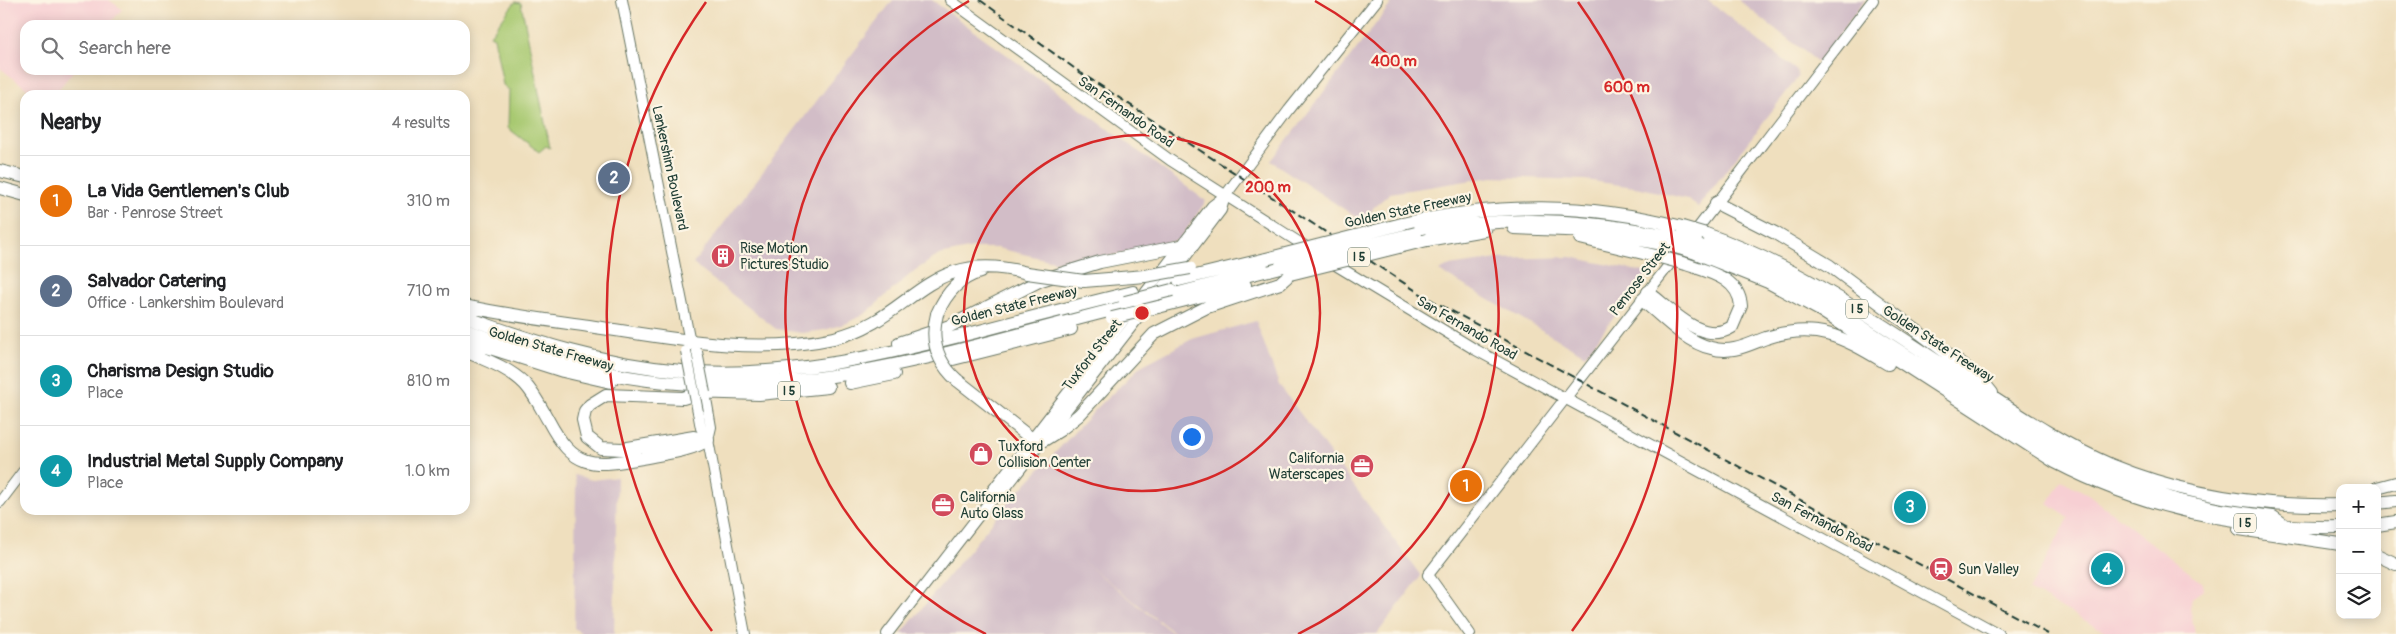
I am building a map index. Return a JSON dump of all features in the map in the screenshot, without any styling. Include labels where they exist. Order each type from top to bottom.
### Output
[{"type":"highway","points":[[0,164],[20,169]]},
{"type":"highway","points":[[0,171],[20,176]]},
{"type":"highway","points":[[0,176],[20,181]]},
{"type":"highway","points":[[0,188],[20,193]]},
{"type":"highway","points":[[1716,203],[1775,233],[1830,266],[1980,378],[1998,401]]},
{"type":"highway","name":"Golden State Freeway","points":[[470,319],[552,346],[637,366],[680,371],[760,372],[843,363],[1122,305],[1158,307],[1278,266],[1414,232],[1462,212],[1521,208],[1601,211],[1676,236],[1775,262],[1825,289],[2058,438],[2110,464],[2166,484],[2249,502],[2306,506],[2336,505]]},
{"type":"highway","points":[[1552,229],[1686,264],[1716,275],[1736,288],[1741,306],[1732,327],[1714,333],[1699,330],[1645,296]]},
{"type":"highway","name":"Golden State Freeway","points":[[470,342],[589,378],[660,390],[760,394],[808,390],[869,380],[1122,305],[1253,262],[1278,266],[1414,232],[1552,229],[1676,236],[1700,243],[1820,310],[2055,462],[2080,475],[2154,503],[2201,516],[2288,527],[2336,527]]},
{"type":"highway","points":[[1700,243],[1747,257],[1805,286],[2016,421],[2092,464],[2133,481],[2177,495],[2228,506],[2249,502],[2336,496]]},
{"type":"highway","points":[[1700,243],[1743,261],[1811,294],[2044,444],[2078,462],[2135,486],[2176,500],[2221,510],[2273,516],[2288,527]]},
{"type":"highway","points":[[760,372],[788,362],[839,356],[908,340],[978,313],[1041,280],[1100,262],[1181,246]]},
{"type":"highway","points":[[470,332],[546,357],[647,380],[721,384],[771,384],[855,374],[1122,305],[1173,288],[1278,266],[1280,283],[1207,307],[1154,334],[1079,414],[1060,430],[1038,439],[957,380],[944,367],[936,350],[934,332],[937,314],[948,293],[964,279],[974,273],[994,269],[1084,281],[1120,280],[1215,264],[1253,262]]},
{"type":"highway","points":[[470,307],[691,348],[768,344],[834,338],[876,320],[930,283],[947,274],[964,269],[992,266],[1027,273]]},
{"type":"highway","points":[[1645,296],[1686,336],[1709,348],[1734,350],[1786,333],[1809,331],[1835,335],[1848,340],[1927,388],[1967,406]]},
{"type":"highway","points":[[470,328],[546,353],[636,374],[728,380],[766,379],[825,374],[871,365],[1122,305]]},
{"type":"highway","points":[[470,353],[503,368],[520,379],[537,401],[561,444],[580,460],[604,464],[618,462],[696,448],[708,440]]},
{"type":"highway","points":[[699,393],[683,398],[606,395],[598,399],[585,411],[583,429],[593,444],[611,450],[694,437],[708,440]]},
{"type":"highway","points":[[2381,487],[2396,483]]},
{"type":"highway","points":[[2381,502],[2396,500]]},
{"type":"highway","points":[[2201,516],[2234,528],[2257,533],[2336,543]]},
{"type":"highway","points":[[2381,524],[2396,522]]},
{"type":"highway","points":[[2381,557],[2396,564]]},
{"type":"main road","name":"Lankershim Boulevard","points":[[622,0],[691,348],[709,413],[711,427],[708,440]]},
{"type":"main road","name":"San Fernando Road","points":[[950,0],[1144,142],[1225,196],[1417,315],[1566,399],[1999,634]]},
{"type":"main road","name":"Tuxford Street","points":[[1038,439],[1076,381],[1212,206],[1225,196],[1288,110],[1377,0]]},
{"type":"main road","name":"Penrose Street","points":[[1470,634],[1428,574],[1566,399],[1873,0]]},
{"type":"main road","name":"Tuxford Street","points":[[888,634],[990,501],[992,491],[1071,405],[1221,210],[1225,196]]},
{"type":"main road","name":"Lankershim Boulevard","points":[[691,348],[701,428],[708,440],[745,634]]},
{"type":"main road","points":[[1071,405],[1071,398],[1079,388],[1076,381]]},
{"type":"main road","points":[[0,502],[20,476]]},
{"type":"shaded area","points":[[0,0],[109,0],[122,9],[113,20],[20,20],[20,75],[70,75],[58,90],[29,90],[0,68]]},
{"type":"shaded area","points":[[893,0],[932,0],[1206,201],[1179,240],[1071,265],[997,248],[973,248],[939,255],[914,271],[866,313],[847,323],[825,330],[802,333],[776,329],[693,264]]},
{"type":"shaded area","points":[[1394,0],[1707,0],[1797,71],[1798,77],[1698,207],[1687,199],[1641,188],[1585,180],[1492,177],[1390,193],[1373,208],[1368,222],[1362,221],[1271,161]]},
{"type":"shaded area","points":[[1738,0],[1865,0],[1818,62]]},
{"type":"shaded area","points":[[1571,257],[1648,273],[1585,355],[1439,271],[1449,266],[1498,259]]},
{"type":"shaded area","points":[[1256,321],[1279,385],[1421,576],[1377,634],[1176,634],[1077,557],[1174,634],[901,634],[1008,503],[1096,409],[1141,366],[1192,339]]},
{"type":"shaded area","points":[[574,475],[592,480],[617,477],[614,634],[583,634],[574,628],[576,485]]},
{"type":"shaded area","points":[[2061,480],[2088,494],[2203,583],[2203,590],[2192,598],[2190,609],[2195,634],[2110,634],[2029,590],[2069,518],[2048,504]]},
{"type":"green space","points":[[515,2],[521,3],[550,148],[546,146],[539,152],[508,128],[509,90],[503,85],[494,37],[490,35]]},
{"type":"railway","points":[[980,0],[1081,73],[1424,296],[2048,634]]},
{"type":"place","name":"Salvador Catering","points":[[614,178]]},
{"type":"place","name":"Rise Motion Pictures Studio","points":[[723,256]]},
{"type":"place","name":"Tuxford Collision Center","points":[[981,454]]},
{"type":"place","name":"California Waterscapes","points":[[1362,466]]},
{"type":"place","name":"La Vida Gentlemen's Club","points":[[1466,486]]},
{"type":"place","name":"California Auto Glass","points":[[943,505]]},
{"type":"place","name":"Charisma Design Studio","points":[[1910,507]]},
{"type":"place","name":"Sun Valley","points":[[1941,569]]},
{"type":"place","name":"Industrial Metal Supply Company","points":[[2107,569]]}]
